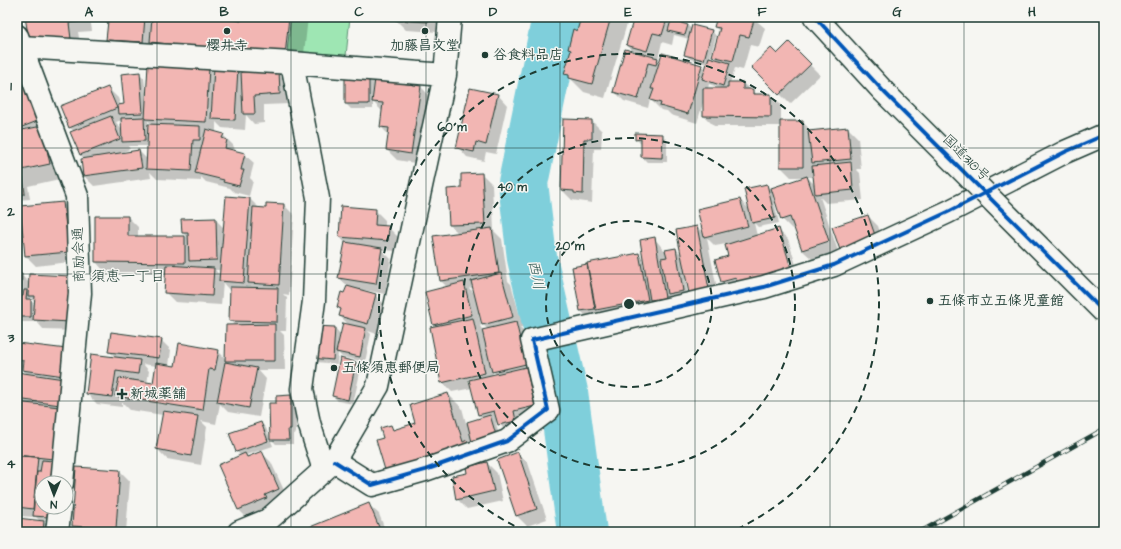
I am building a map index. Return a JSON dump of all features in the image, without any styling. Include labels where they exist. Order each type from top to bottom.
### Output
[{"type":"main road","points":[[239,532],[268,520],[329,466],[378,386],[445,75],[450,17]]},
{"type":"main road","name":"国道310号","points":[[815,17],[884,92],[1104,312]]},
{"type":"main road","points":[[18,44],[445,75]]},
{"type":"main road","name":"商励会通","points":[[18,44],[76,196],[80,293],[63,475]]},
{"type":"main road","points":[[292,63],[318,198],[314,301],[302,389],[309,423],[329,466],[372,484],[425,470],[507,441],[548,410],[532,340],[764,287],[834,264],[948,212],[1065,152],[1104,136]]},
{"type":"main road","points":[[57,532],[59,515]]},
{"type":"green space","points":[[291,17],[350,17],[346,56],[287,52]]},
{"type":"building","points":[[25,17],[82,17],[82,21],[69,23],[71,39],[29,40]]},
{"type":"building","points":[[102,17],[145,17],[143,42],[106,40],[108,21],[102,20]]},
{"type":"building","points":[[152,17],[230,17],[230,19],[241,21],[242,17],[289,17],[285,56],[150,42]]},
{"type":"building","points":[[395,17],[429,17],[428,22],[395,20]]},
{"type":"building","points":[[581,17],[611,17],[592,84],[569,78],[569,75],[564,74],[571,50],[568,49],[573,29],[577,31]]},
{"type":"building","points":[[634,17],[659,17],[667,19],[662,35],[653,33],[647,51],[626,45]]},
{"type":"building","points":[[717,17],[755,17],[749,37],[740,35],[733,61],[712,56],[720,28],[714,27]]},
{"type":"building","points":[[671,20],[688,25],[685,35],[668,31]]},
{"type":"building","points":[[692,25],[712,30],[704,60],[684,55]]},
{"type":"building","points":[[789,42],[811,64],[779,95],[751,67],[771,48],[777,54]]},
{"type":"building","points":[[625,49],[658,58],[656,65],[648,63],[638,99],[613,92]]},
{"type":"building","points":[[662,53],[702,65],[688,114],[660,106],[661,103],[650,100],[654,89],[651,89]]},
{"type":"building","points":[[709,57],[730,63],[723,86],[702,79]]},
{"type":"building","points":[[17,60],[40,120],[17,129]]},
{"type":"building","points":[[148,64],[209,67],[206,122],[145,119]]},
{"type":"building","points":[[214,67],[238,68],[235,120],[211,119]]},
{"type":"building","points":[[279,70],[280,94],[254,96],[255,114],[243,114],[241,72]]},
{"type":"building","points":[[140,72],[143,113],[119,114],[118,105],[124,104],[121,74]]},
{"type":"building","points":[[345,75],[369,76],[369,104],[345,104]]},
{"type":"building","points":[[375,79],[421,86],[411,154],[386,150],[389,128],[380,127],[383,103],[372,102]]},
{"type":"building","points":[[728,82],[743,82],[743,89],[753,89],[753,94],[771,94],[771,117],[703,116],[703,88],[728,88]]},
{"type":"building","points":[[108,87],[117,108],[69,128],[60,106]]},
{"type":"building","points":[[470,88],[498,94],[486,145],[476,142],[474,152],[456,148]]},
{"type":"building","points":[[111,116],[120,139],[80,155],[70,132]]},
{"type":"building","points":[[144,117],[145,141],[122,142],[121,118]]},
{"type":"building","points":[[563,119],[592,120],[592,139],[584,139],[583,194],[574,193],[574,191],[561,190]]},
{"type":"building","points":[[780,121],[803,121],[803,167],[780,167]]},
{"type":"building","points":[[148,124],[200,126],[200,140],[193,140],[191,171],[146,169]]},
{"type":"building","points":[[42,126],[50,164],[17,171],[17,131]]},
{"type":"building","points":[[848,127],[851,159],[812,163],[808,131]]},
{"type":"building","points":[[206,129],[224,134],[222,138],[227,140],[225,148],[245,153],[241,170],[244,170],[239,186],[223,182],[224,180],[195,173]]},
{"type":"building","points":[[635,133],[663,134],[662,158],[641,157],[641,139],[635,140]]},
{"type":"building","points":[[139,150],[142,168],[83,176],[81,159]]},
{"type":"building","points":[[851,162],[853,190],[815,194],[812,166]]},
{"type":"building","points":[[482,173],[485,224],[449,225],[447,189],[461,188],[461,174]]},
{"type":"building","points":[[807,176],[829,241],[802,250],[790,217],[781,220],[771,188]]},
{"type":"building","points":[[23,178],[25,194],[17,195],[17,179]]},
{"type":"building","points":[[767,184],[775,218],[752,223],[744,189]]},
{"type":"building","points":[[226,196],[250,198],[244,283],[219,281]]},
{"type":"building","points":[[740,199],[748,226],[704,237],[697,209]]},
{"type":"building","points":[[63,202],[69,252],[25,256],[20,206]]},
{"type":"building","points":[[266,203],[284,204],[279,285],[248,283],[253,207],[266,208]]},
{"type":"building","points":[[341,206],[376,209],[375,225],[389,226],[388,241],[339,237]]},
{"type":"building","points":[[868,215],[876,238],[840,250],[832,227]]},
{"type":"building","points":[[95,216],[128,216],[128,236],[185,236],[185,263],[95,262]]},
{"type":"building","points":[[216,218],[217,260],[189,261],[188,233],[182,233],[181,219]]},
{"type":"building","points":[[697,226],[709,289],[689,293],[676,230]]},
{"type":"building","points":[[492,228],[499,273],[440,281],[433,236]]},
{"type":"building","points":[[779,228],[791,268],[738,285],[736,278],[721,282],[715,260],[728,256],[725,245]]},
{"type":"building","points":[[655,237],[665,298],[650,300],[640,240]]},
{"type":"building","points":[[345,242],[382,248],[376,284],[338,278]]},
{"type":"building","points":[[676,248],[683,291],[667,294],[661,258],[667,257],[665,250]]},
{"type":"building","points":[[639,253],[648,300],[596,310],[587,263]]},
{"type":"building","points":[[587,264],[595,309],[580,311],[572,267]]},
{"type":"building","points":[[166,265],[214,268],[212,296],[164,293]]},
{"type":"building","points":[[501,273],[513,317],[482,325],[471,281]]},
{"type":"building","points":[[17,274],[22,274],[21,293],[17,293]]},
{"type":"building","points":[[29,274],[72,276],[70,322],[33,320],[35,296],[28,296]]},
{"type":"building","points":[[464,282],[472,315],[433,325],[425,292]]},
{"type":"building","points":[[347,286],[376,294],[368,324],[339,316],[341,309],[337,307],[341,292],[344,293]]},
{"type":"building","points":[[230,287],[278,288],[277,322],[229,321]]},
{"type":"building","points":[[24,290],[27,290],[26,299],[31,299],[31,317],[17,317],[17,296],[23,296]]},
{"type":"building","points":[[473,318],[485,373],[441,383],[430,327]]},
{"type":"building","points":[[516,322],[526,364],[492,372],[482,330]]},
{"type":"building","points":[[343,323],[366,328],[360,357],[336,352]]},
{"type":"building","points":[[275,324],[275,361],[225,361],[226,325]]},
{"type":"building","points":[[314,326],[335,327],[333,360],[311,358]]},
{"type":"building","points":[[111,332],[162,339],[159,358],[108,352]]},
{"type":"building","points":[[17,343],[67,349],[64,376],[22,370],[23,360],[17,359]]},
{"type":"building","points":[[179,343],[219,350],[215,370],[209,369],[203,410],[115,396],[119,378],[153,383],[156,363],[175,366]]},
{"type":"building","points":[[91,354],[140,360],[138,374],[116,371],[112,397],[86,394]]},
{"type":"building","points":[[340,358],[356,362],[348,400],[332,396]]},
{"type":"building","points":[[225,362],[257,368],[249,408],[217,402]]},
{"type":"building","points":[[526,367],[535,406],[514,411],[516,421],[498,425],[494,411],[478,415],[469,380]]},
{"type":"building","points":[[17,372],[64,379],[60,405],[17,399]]},
{"type":"building","points":[[448,393],[463,442],[467,440],[469,446],[385,470],[376,440],[383,438],[380,428],[391,425],[393,430],[415,423],[410,405]]},
{"type":"building","points":[[291,395],[291,429],[288,429],[289,440],[270,440],[269,403],[276,403],[276,396]]},
{"type":"building","points":[[17,402],[59,407],[53,459],[17,455]]},
{"type":"building","points":[[163,411],[198,416],[191,456],[156,449]]},
{"type":"building","points":[[490,415],[496,435],[472,442],[467,422]]},
{"type":"building","points":[[261,422],[268,441],[236,452],[229,433]]},
{"type":"building","points":[[262,451],[279,489],[265,495],[267,498],[238,510],[218,465],[245,453],[247,457]]},
{"type":"building","points":[[518,452],[537,509],[516,516],[497,460]]},
{"type":"building","points":[[17,456],[38,457],[36,475],[34,475],[33,509],[17,507]]},
{"type":"building","points":[[42,460],[53,461],[52,475],[37,475],[37,472],[40,472]]},
{"type":"building","points":[[487,462],[494,491],[456,500],[452,476],[467,473],[466,467]]},
{"type":"building","points":[[76,467],[120,470],[116,529],[72,526],[73,515],[74,515]]},
{"type":"building","points":[[369,503],[381,532],[312,532],[310,527]]},
{"type":"building","points":[[34,505],[34,515],[47,515],[47,517],[33,516]]},
{"type":"building","points":[[17,518],[44,521],[43,532],[17,532]]},
{"type":"waterway","name":"西川","points":[[557,17],[523,183],[532,258],[563,392],[582,532]]},
{"type":"railway","points":[[920,532],[1104,429]]},
{"type":"cycle path","points":[[815,17],[884,92],[1104,312]]},
{"type":"cycle path","points":[[334,461],[372,485],[425,470],[507,441],[548,410],[532,340],[764,287],[834,265],[948,212],[1065,152],[1104,135]]},
{"type":"place","name":"櫻井寺","points":[[227,31]]},
{"type":"place","name":"加藤昌文堂","points":[[425,31]]},
{"type":"place","name":"谷食料品店","points":[[485,55]]},
{"type":"place","name":"五條市立五條児童館","points":[[930,301]]},
{"type":"place","name":"五條須恵郵便局","points":[[334,368]]},
{"type":"place","name":"新城薬舗","points":[[122,394]]},
{"type":"district","name":"須恵一丁目","points":[[128,276]]}]
